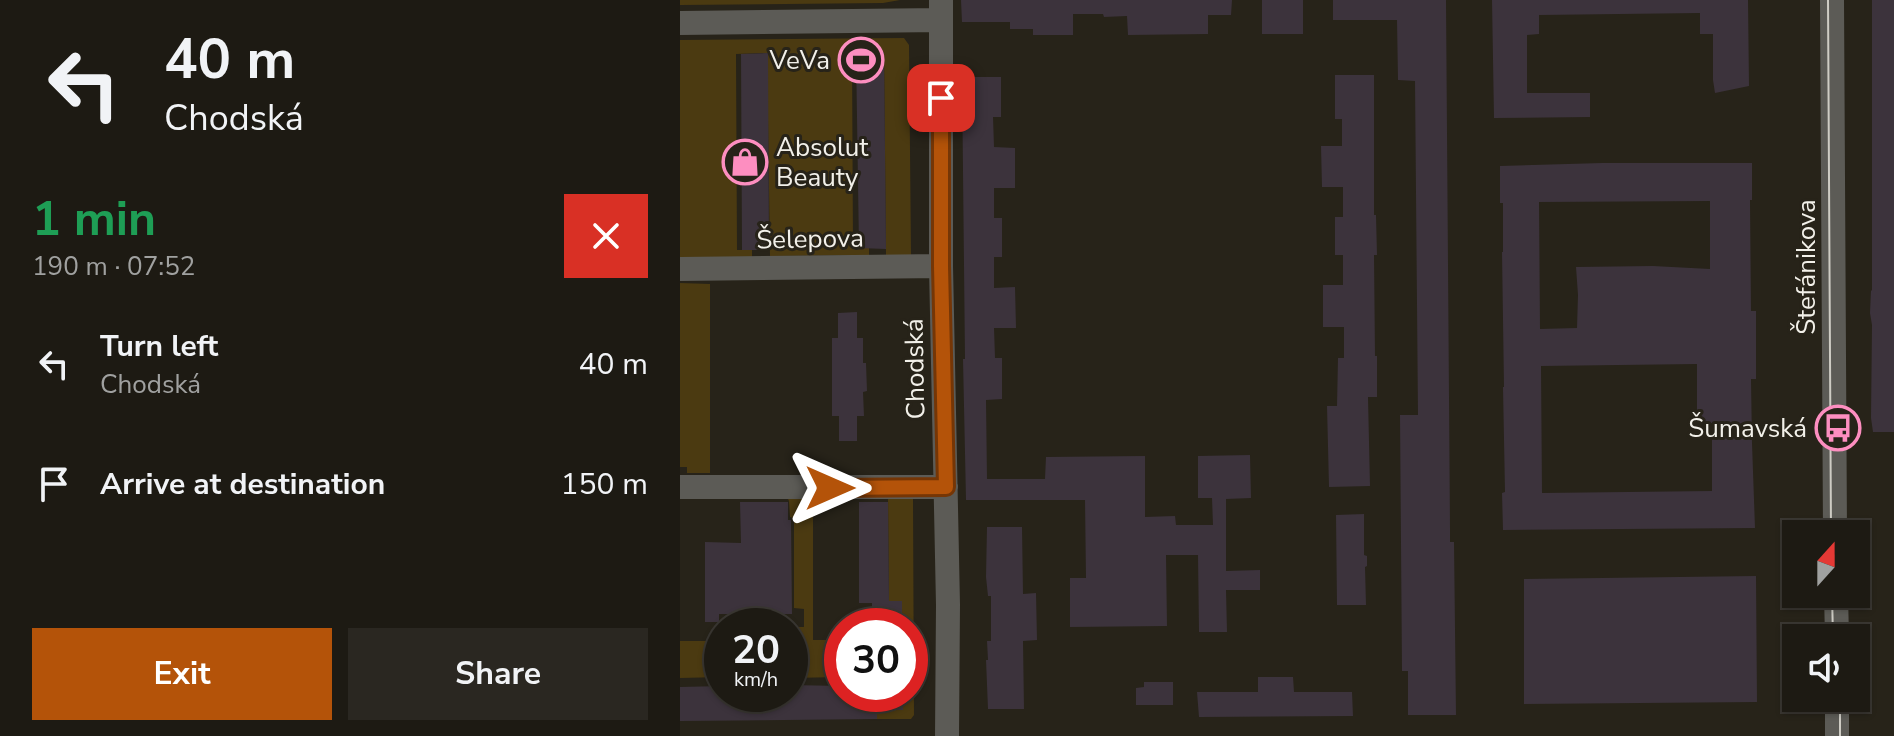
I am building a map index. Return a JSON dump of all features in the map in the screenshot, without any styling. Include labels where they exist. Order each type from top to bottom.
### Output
[{"type":"street","name":"Štefánikova","points":[[1832,0],[1835,520]]},
{"type":"street","points":[[680,23],[941,10]]},
{"type":"street","name":"Chodská","points":[[941,10],[941,266],[949,665],[947,736]]},
{"type":"street","name":"Šelepova","points":[[680,269],[941,266]]},
{"type":"street","points":[[680,487],[946,487]]},
{"type":"street","points":[[1837,712],[1837,736]]},
{"type":"shaded area","points":[[680,0],[900,0],[883,3],[680,5]]},
{"type":"shaded area","points":[[904,38],[909,45],[911,255],[886,255],[884,52],[852,52],[853,248],[869,248],[869,255],[770,256],[767,53],[736,54],[737,250],[752,250],[752,257],[680,257],[680,40]]},
{"type":"shaded area","points":[[680,283],[710,284],[710,473],[687,473],[687,467],[680,467]]},
{"type":"shaded area","points":[[913,498],[914,608],[902,608],[902,601],[889,601],[888,499]]},
{"type":"shaded area","points":[[813,499],[813,640],[824,640],[824,677],[808,678],[808,608],[794,608],[794,518],[790,517],[789,501]]},
{"type":"shaded area","points":[[680,641],[704,641],[704,677],[680,678]]},
{"type":"shaded area","points":[[877,712],[914,712],[911,719],[877,719]]},
{"type":"building","points":[[961,0],[1232,0],[1231,15],[1208,15],[1208,34],[1128,35],[1127,16],[1073,14],[1073,35],[1033,35],[1033,29],[1010,29],[1010,22],[962,22]]},
{"type":"building","points":[[1262,0],[1303,0],[1303,34],[1262,34]]},
{"type":"building","points":[[1333,0],[1446,0],[1450,542],[1454,542],[1456,715],[1408,715],[1408,671],[1402,671],[1400,415],[1418,415],[1415,81],[1398,80],[1397,20],[1333,20]]},
{"type":"building","points":[[1492,0],[1748,0],[1749,86],[1715,93],[1713,34],[1700,34],[1700,13],[1539,15],[1539,34],[1527,35],[1527,93],[1590,93],[1590,117],[1494,118]]},
{"type":"building","points":[[1872,0],[1894,0],[1894,432],[1873,432],[1871,418]]},
{"type":"building","points":[[856,52],[884,52],[886,249],[859,248]]},
{"type":"building","points":[[768,53],[769,250],[742,250],[741,54]]},
{"type":"building","points":[[1335,75],[1374,75],[1377,397],[1368,397],[1370,486],[1329,487],[1327,406],[1337,406],[1338,358],[1344,358],[1344,327],[1323,327],[1323,285],[1343,285],[1343,255],[1335,255],[1335,217],[1343,217],[1343,187],[1322,187],[1321,146],[1342,146],[1342,119],[1335,119]]},
{"type":"building","points":[[962,77],[1001,77],[1001,117],[993,117],[994,147],[1015,148],[1015,188],[994,188],[994,218],[1002,218],[1002,257],[994,257],[994,288],[1015,287],[1016,328],[994,328],[995,358],[1002,358],[1002,399],[986,400],[987,479],[1045,479],[1046,457],[1145,456],[1145,517],[1175,516],[1176,525],[1213,525],[1212,498],[1198,498],[1198,456],[1250,455],[1251,498],[1226,499],[1226,571],[1260,570],[1260,590],[1226,590],[1227,632],[1199,632],[1198,555],[1166,555],[1167,626],[1070,627],[1070,578],[1086,578],[1085,500],[966,500]]},
{"type":"building","points":[[1752,163],[1751,311],[1756,311],[1756,379],[1751,379],[1755,528],[1503,530],[1503,203],[1500,203],[1500,166]],"holes":[[[1710,201],[1710,269],[1576,267],[1577,328],[1540,329],[1539,202]],[[1697,364],[1697,423],[1712,423],[1712,491],[1542,493],[1541,366]]]},
{"type":"building","points":[[857,312],[857,338],[863,338],[863,363],[866,363],[864,416],[857,416],[857,441],[839,441],[839,416],[832,416],[832,338],[838,338],[838,313]]},
{"type":"building","points":[[740,502],[788,502],[792,608],[705,608],[705,542],[741,543]]},
{"type":"building","points":[[859,502],[888,502],[889,601],[902,601],[902,608],[872,608],[872,603],[859,603]]},
{"type":"building","points":[[1364,514],[1366,605],[1337,605],[1336,515]]},
{"type":"building","points":[[987,527],[1022,527],[1023,594],[1036,593],[1037,640],[1023,641],[1024,709],[988,709],[986,660],[987,641],[991,641],[991,596],[988,596],[986,577]]},
{"type":"building","points":[[1756,576],[1757,702],[1524,704],[1524,579]]},
{"type":"building","points":[[1258,677],[1293,677],[1294,692],[1352,692],[1353,716],[1199,717],[1197,692],[1258,692]]},
{"type":"building","points":[[1144,682],[1173,682],[1173,705],[1136,705],[1136,688],[1144,687]]},
{"type":"building","points":[[808,685],[824,686],[824,712],[877,712],[877,719],[680,721],[680,687],[704,686],[704,712],[808,712]]},
{"type":"tram line","points":[[1828,0],[1831,520]]},
{"type":"tram line","points":[[1832,608],[1833,624]]},
{"type":"tram line","points":[[1840,712],[1840,736]]},
{"type":"place","name":"VeVa","points":[[861,60]]},
{"type":"place","name":"Absolut Beauty","points":[[745,162]]},
{"type":"place","name":"Šumavská","points":[[1838,428]]},
{"type":"route","points":[[830,488],[946,487],[941,98]]}]
